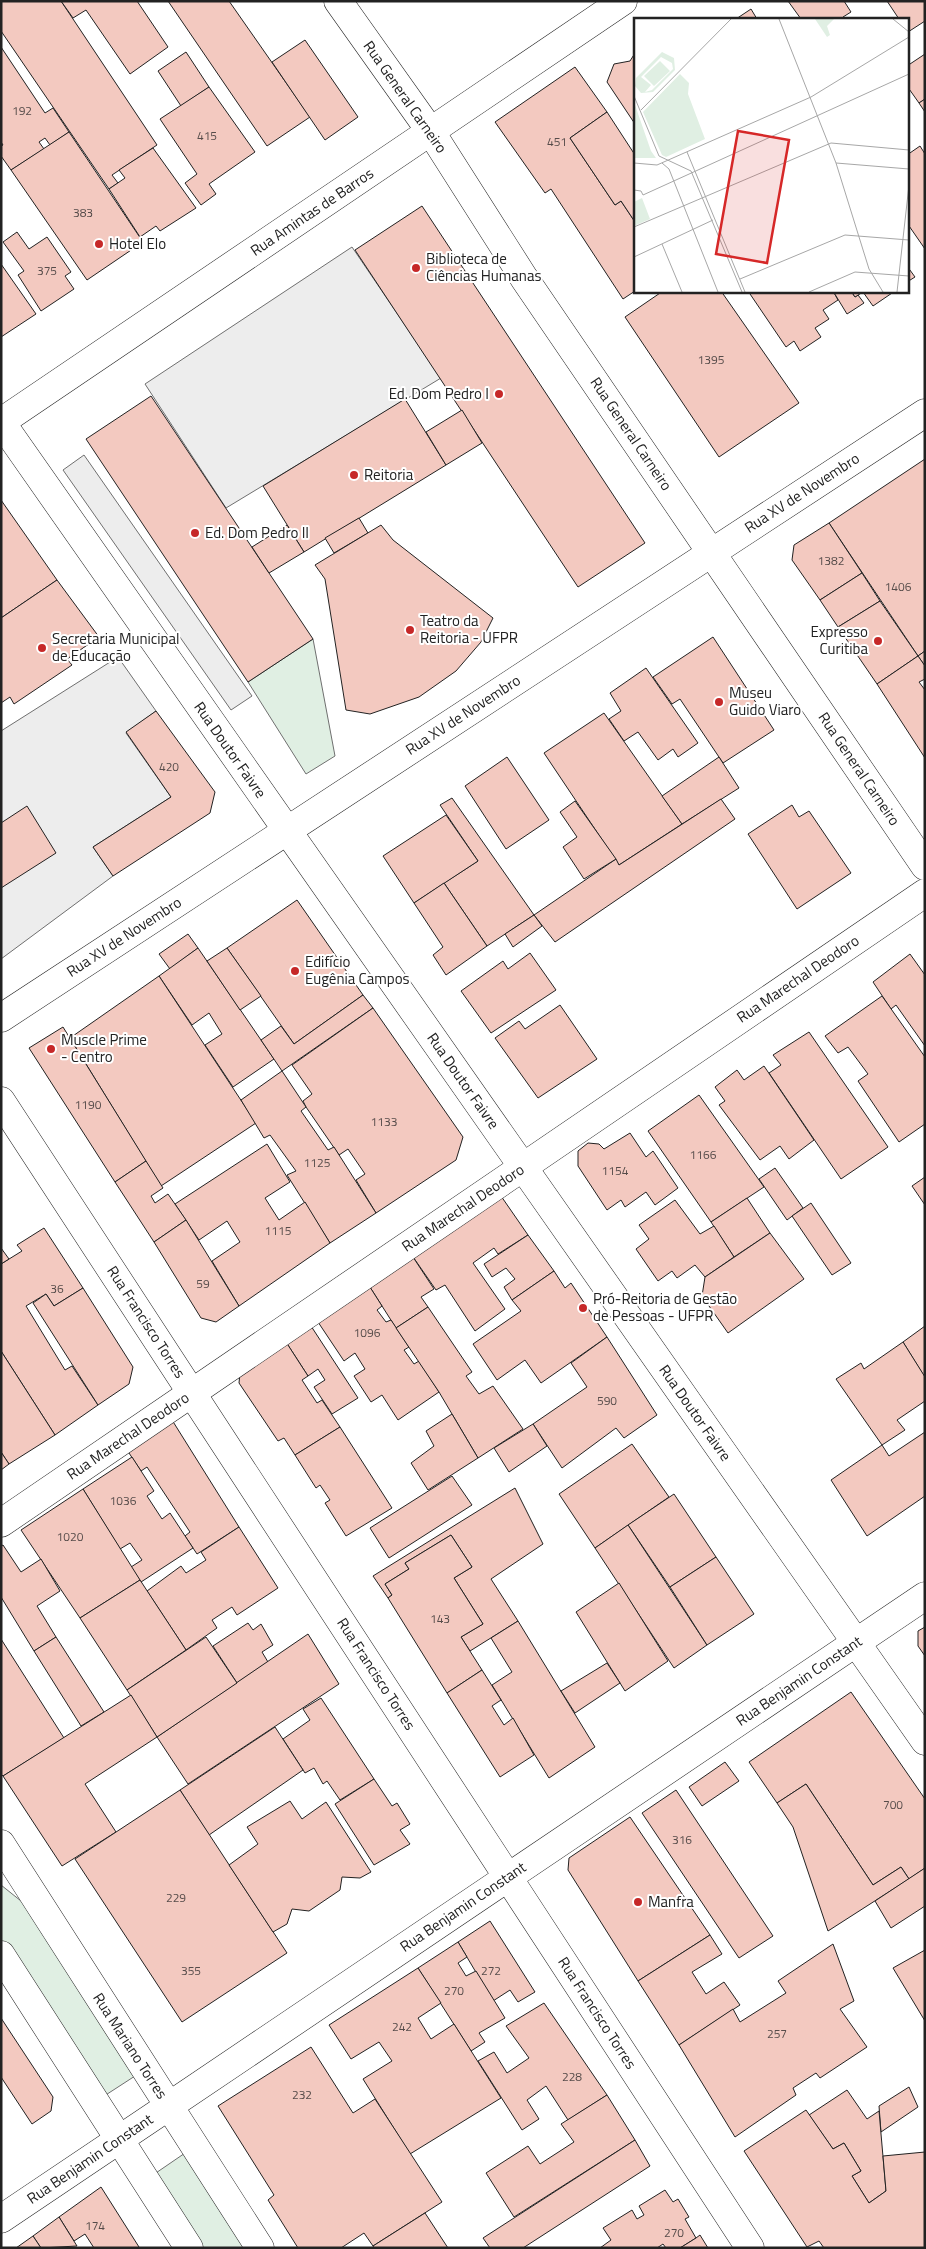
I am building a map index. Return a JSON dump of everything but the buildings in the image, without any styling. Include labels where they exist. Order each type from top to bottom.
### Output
[{"type":"street","name":"Rua General Carneiro","points":[[338,1],[431,132],[524,278],[925,866]]},
{"type":"street","name":"Rua Amintas de Barros","points":[[1,422],[623,1]]},
{"type":"street","name":"Rua XV de Novembro","points":[[1,1018],[925,413]]},
{"type":"street","name":"Rua Doutor Faivre","points":[[1,422],[925,1741]]},
{"type":"street","name":"Rua Marechal Deodoro","points":[[1,1523],[925,893]]},
{"type":"street","name":"Rua Francisco Torres","points":[[1,1101],[750,2248]]},
{"type":"street","name":"Rua Benjamin Constant","points":[[1,2219],[925,1596]]},
{"type":"street","name":"Rua Mariano Torres","points":[[1,1844],[260,2248]]},
{"type":"street","points":[[1,1875],[41,1906]]},
{"type":"street","points":[[1,1955],[189,2248]]},
{"type":"green space","points":[[313,639],[335,756],[306,774],[248,682]]},
{"type":"green space","points":[[1,1885],[36,1913],[135,2076],[98,2100],[1,1945]]},
{"type":"green space","points":[[188,2151],[250,2248],[194,2248],[150,2177]]},
{"type":"shaded area","points":[[352,247],[441,378],[226,508],[145,384]]},
{"type":"shaded area","points":[[84,455],[252,696],[231,710],[63,470]]},
{"type":"shaded area","points":[[118,657],[156,711],[126,733],[171,797],[93,847],[113,876],[1,959],[1,731]]},
{"type":"place","name":"Hotel Elo","points":[[99,244]]},
{"type":"place","name":"Biblioteca de Ciências Humanas","points":[[416,268]]},
{"type":"place","name":"Ed. Dom Pedro I","points":[[499,394]]},
{"type":"place","name":"Reitoria","points":[[354,475]]},
{"type":"place","name":"Ed. Dom Pedro II","points":[[195,533]]},
{"type":"place","name":"Teatro da Reitoria - UFPR","points":[[410,630]]},
{"type":"place","name":"Expresso Curitiba","points":[[878,641]]},
{"type":"place","name":"Secretaria Municipal de Educação","points":[[42,648]]},
{"type":"place","name":"Museu Guido Viaro","points":[[719,702]]},
{"type":"place","name":"Edifício Eugênia Campos","points":[[295,971]]},
{"type":"place","name":"Muscle Prime - Centro","points":[[51,1049]]},
{"type":"place","name":"Pró-Reitoria de Gestão de Pessoas - UFPR","points":[[583,1308]]},
{"type":"place","name":"Manfra","points":[[638,1902]]}]
